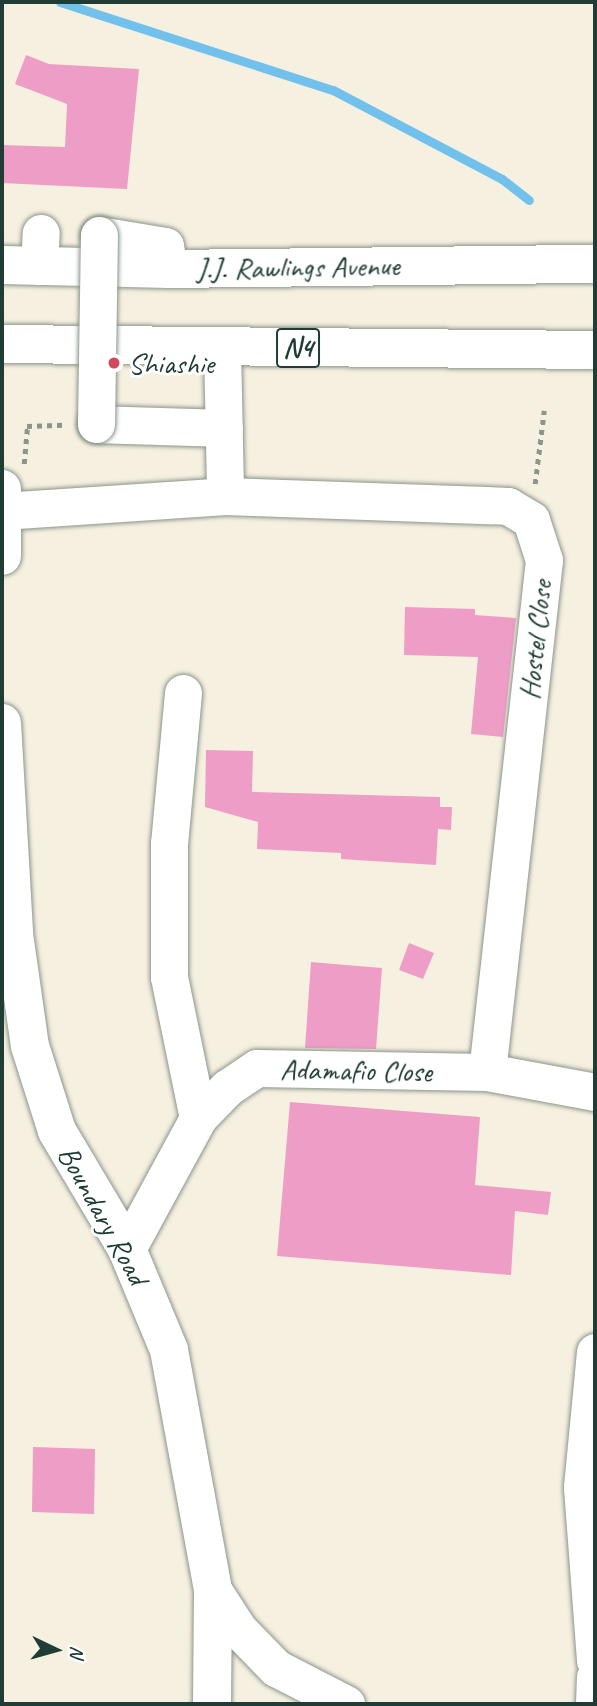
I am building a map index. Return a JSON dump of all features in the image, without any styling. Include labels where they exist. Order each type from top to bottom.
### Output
[{"type":"main road","name":"J.J. Rawlings Avenue","points":[[27,255],[169,269],[595,264]]},
{"type":"main road","name":"N4","points":[[2,344],[595,350]]},
{"type":"main road","points":[[2,556],[9,504]]},
{"type":"main road","name":"Boundary Road","points":[[2,723],[14,934],[38,1084],[57,1131],[127,1249],[169,1350],[214,1590],[212,1704]]},
{"type":"street","points":[[169,269],[165,246],[148,239],[99,235],[96,424],[224,428]]},
{"type":"street","points":[[222,346],[225,496]]},
{"type":"street","points":[[9,504],[225,496],[508,506],[531,520]]},
{"type":"street","name":"Hostel Close","points":[[487,1072],[544,560],[531,520]]},
{"type":"street","points":[[183,693],[169,843],[169,976],[198,1118]]},
{"type":"street","name":"Adamafio Close","points":[[127,1249],[198,1118],[227,1088],[257,1068],[487,1072],[595,1092]]},
{"type":"street","points":[[595,1352],[582,1487],[595,1661]]},
{"type":"street","points":[[214,1590],[239,1630],[276,1668],[345,1704]]},
{"type":"street","points":[[594,1704],[595,1677]]},
{"type":"path","points":[[531,520],[544,411]]},
{"type":"path","points":[[9,504],[23,475],[27,426],[96,424]]},
{"type":"building","points":[[26,55],[49,64],[139,69],[127,189],[2,183],[2,145],[65,147],[67,104],[15,84]]},
{"type":"building","points":[[405,607],[475,609],[475,615],[516,618],[503,737],[471,734],[478,657],[404,655]]},
{"type":"building","points":[[206,750],[253,751],[252,792],[440,797],[440,807],[452,807],[451,830],[438,829],[436,865],[341,859],[341,853],[257,849],[258,822],[205,807]]},
{"type":"building","points":[[409,943],[434,953],[423,979],[399,970]]},
{"type":"building","points":[[311,962],[382,968],[376,1049],[305,1048]]},
{"type":"building","points":[[290,1102],[480,1117],[475,1185],[551,1192],[548,1215],[515,1211],[511,1275],[277,1256]]},
{"type":"building","points":[[33,1447],[95,1449],[94,1514],[32,1512]]},
{"type":"waterway","points":[[60,2],[333,90],[502,179],[529,200]]},
{"type":"place","name":"Shiashie","points":[[114,363]]}]
